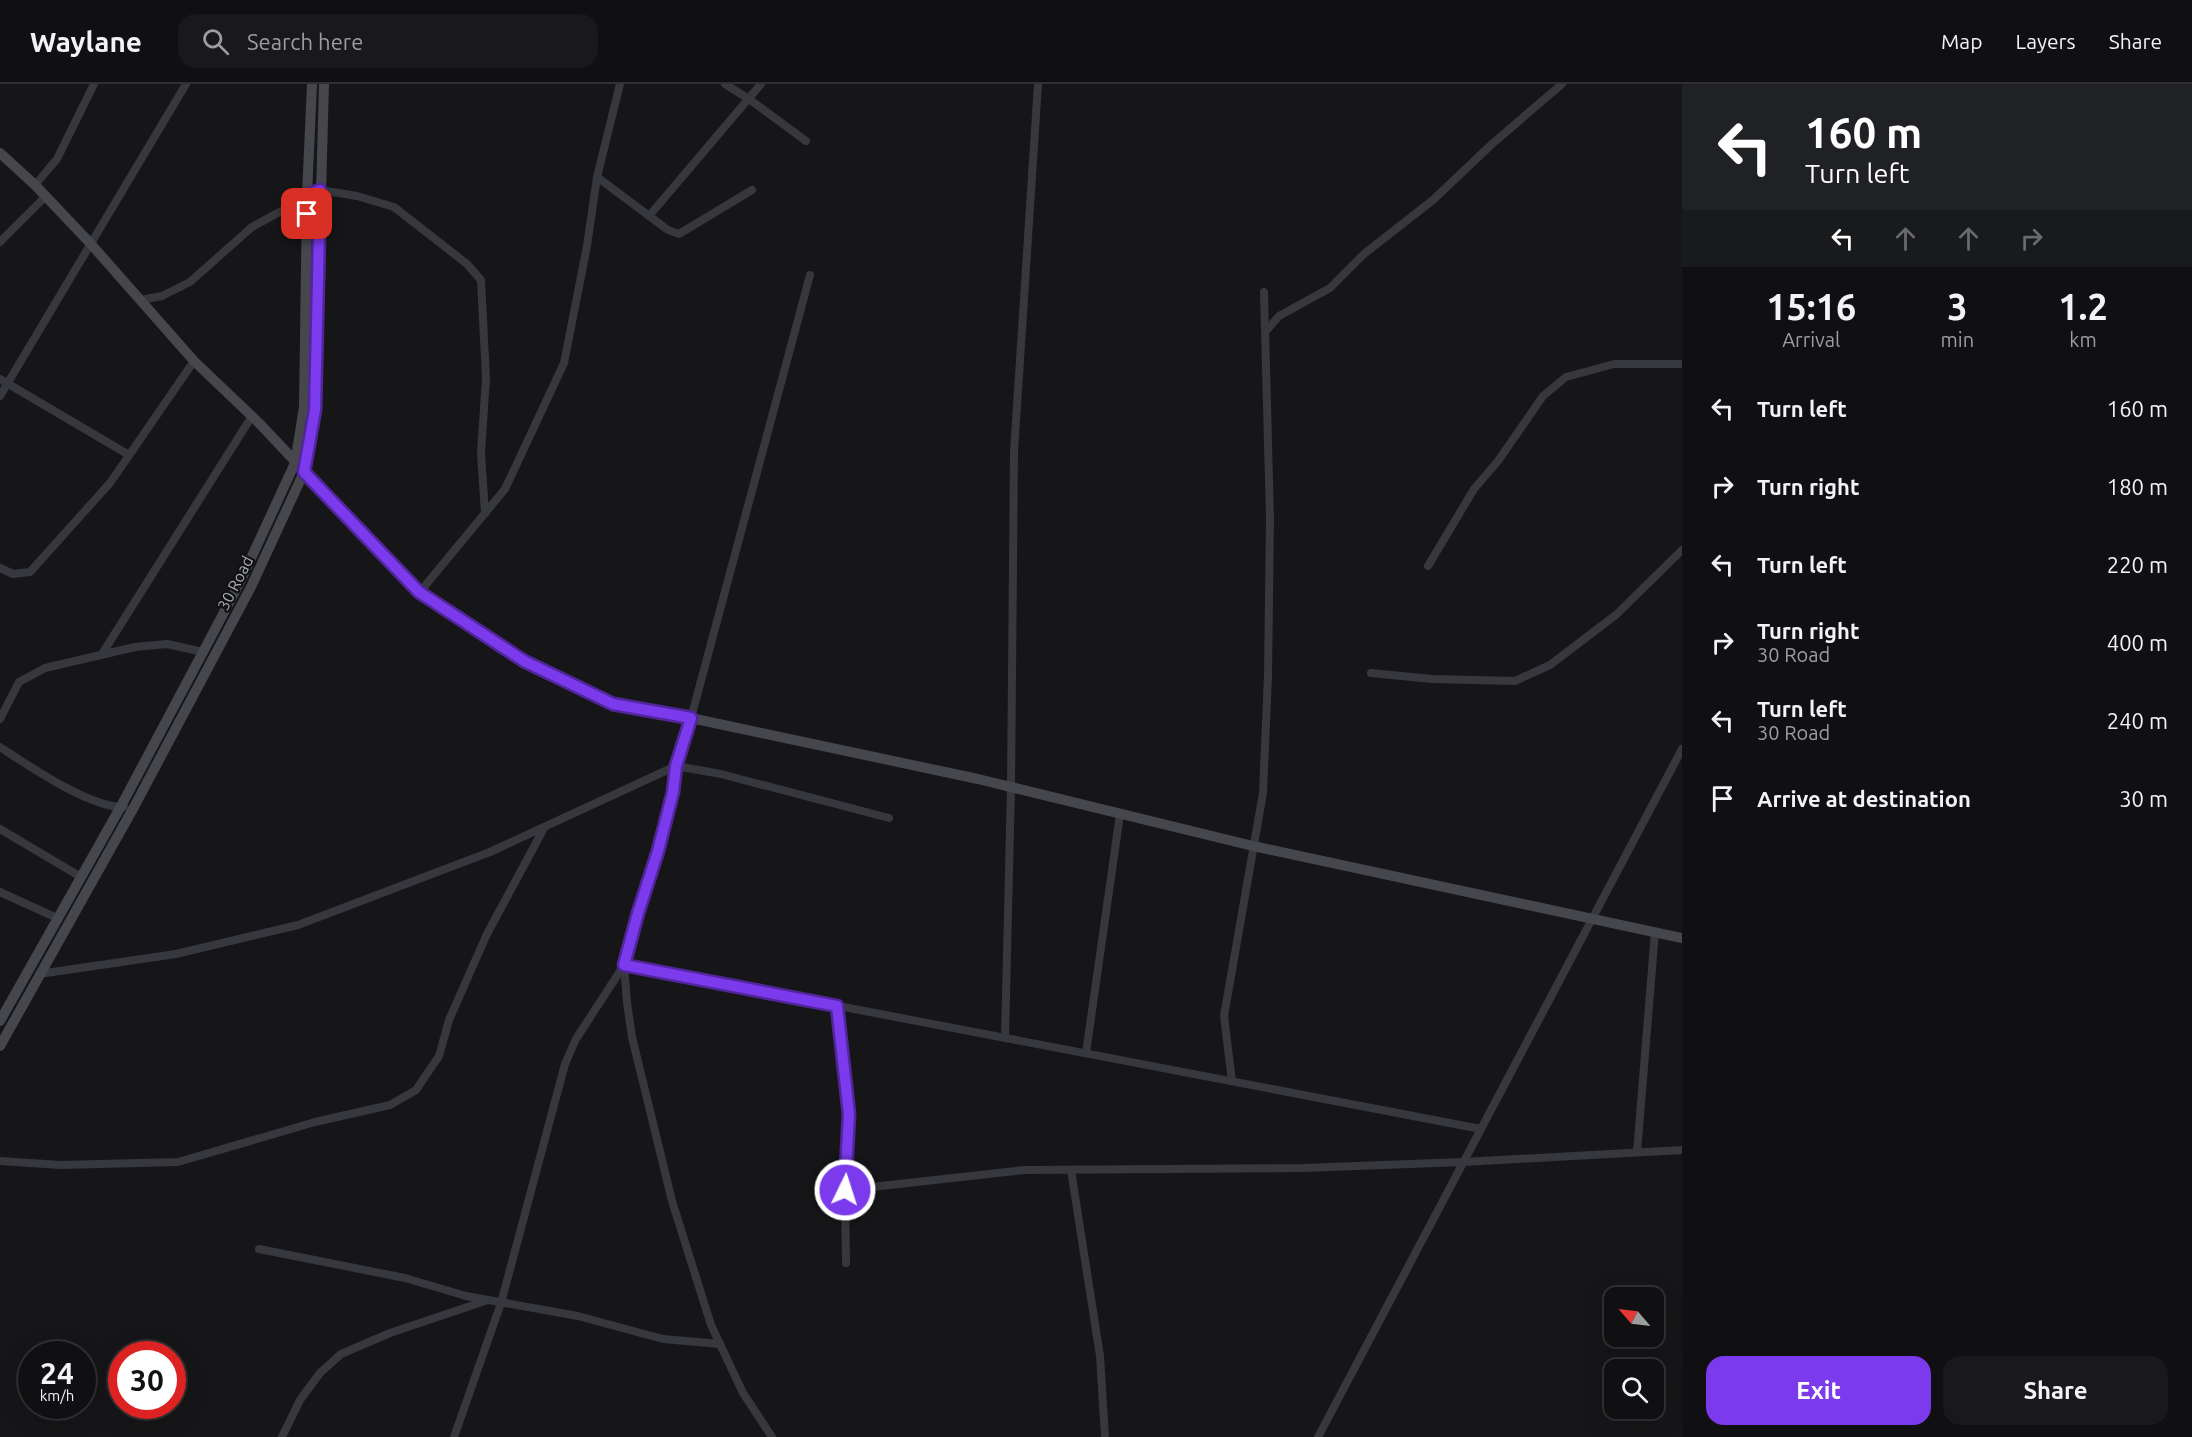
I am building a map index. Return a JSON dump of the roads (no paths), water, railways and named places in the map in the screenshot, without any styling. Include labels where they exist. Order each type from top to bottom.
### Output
[{"type":"main road","name":"30 Road","points":[[0,1021],[120,808],[203,652],[246,570],[295,463],[304,407],[312,84]]},
{"type":"main road","name":"30 Road","points":[[0,1046],[135,807],[251,587],[304,472],[315,410],[324,84]]},
{"type":"main road","points":[[0,153],[35,185],[90,243],[194,361],[252,416],[419,592],[524,661],[572,686],[613,704],[691,718],[1011,787],[1253,846],[1682,938]]},
{"type":"street","points":[[0,396],[4,381],[186,84]]},
{"type":"street","points":[[419,592],[506,489],[564,363],[587,246],[597,177],[620,84]]},
{"type":"street","points":[[725,84],[806,141]]},
{"type":"street","points":[[649,216],[761,84]]},
{"type":"street","points":[[1005,1038],[1011,787],[1014,452],[1038,84]]},
{"type":"street","points":[[1266,331],[1279,316],[1330,288],[1364,254],[1433,200],[1492,144],[1562,84]]},
{"type":"street","points":[[35,185],[57,159],[92,85]]},
{"type":"street","points":[[597,177],[649,216],[679,234],[752,190]]},
{"type":"street","points":[[140,300],[162,296],[190,282],[252,228],[320,190],[357,196],[394,207],[467,264],[481,280],[486,378],[481,453],[485,513]]},
{"type":"street","points":[[0,242],[45,197]]},
{"type":"street","points":[[454,1437],[501,1303],[565,1064],[576,1039],[624,965],[658,851],[673,792],[676,766],[691,718],[810,275]]},
{"type":"street","points":[[1232,1081],[1224,1016],[1263,794],[1269,676],[1270,518],[1264,292]]},
{"type":"street","points":[[0,568],[13,574],[30,572],[110,483],[194,361]]},
{"type":"street","points":[[1428,566],[1474,489],[1498,461],[1543,396],[1566,376],[1614,364],[1682,364]]},
{"type":"street","points":[[4,381],[129,455]]},
{"type":"street","points":[[102,654],[252,416]]},
{"type":"street","points":[[1371,673],[1432,679],[1515,681],[1550,665],[1617,614],[1682,549]]},
{"type":"street","points":[[0,719],[19,682],[45,668],[135,647],[167,644],[203,652]]},
{"type":"street","points":[[0,747],[52,780],[94,800],[120,808],[135,807]]},
{"type":"street","points":[[1318,1437],[1682,749]]},
{"type":"street","points":[[39,974],[176,954],[298,925],[490,852],[676,766],[721,774],[889,818]]},
{"type":"street","points":[[1086,1053],[1120,814]]},
{"type":"street","points":[[0,1161],[61,1165],[178,1162],[315,1122],[390,1105],[416,1090],[439,1056],[449,1020],[486,934],[545,827]]},
{"type":"street","points":[[0,829],[81,877]]},
{"type":"street","points":[[0,892],[57,918]]},
{"type":"street","points":[[1637,1152],[1655,932]]},
{"type":"street","points":[[624,965],[1481,1129]]},
{"type":"street","points":[[624,965],[632,1037],[669,1190],[711,1325],[743,1393],[772,1437]]},
{"type":"street","points":[[837,1006],[849,1114],[845,1190],[846,1263]]},
{"type":"street","points":[[845,1190],[1025,1170],[1303,1168],[1682,1150]]},
{"type":"street","points":[[1071,1170],[1100,1356],[1105,1437]]},
{"type":"street","points":[[259,1249],[405,1278],[501,1303],[578,1316],[663,1339],[720,1344]]},
{"type":"street","points":[[282,1437],[300,1400],[320,1373],[341,1354],[390,1333],[488,1300]]}]
